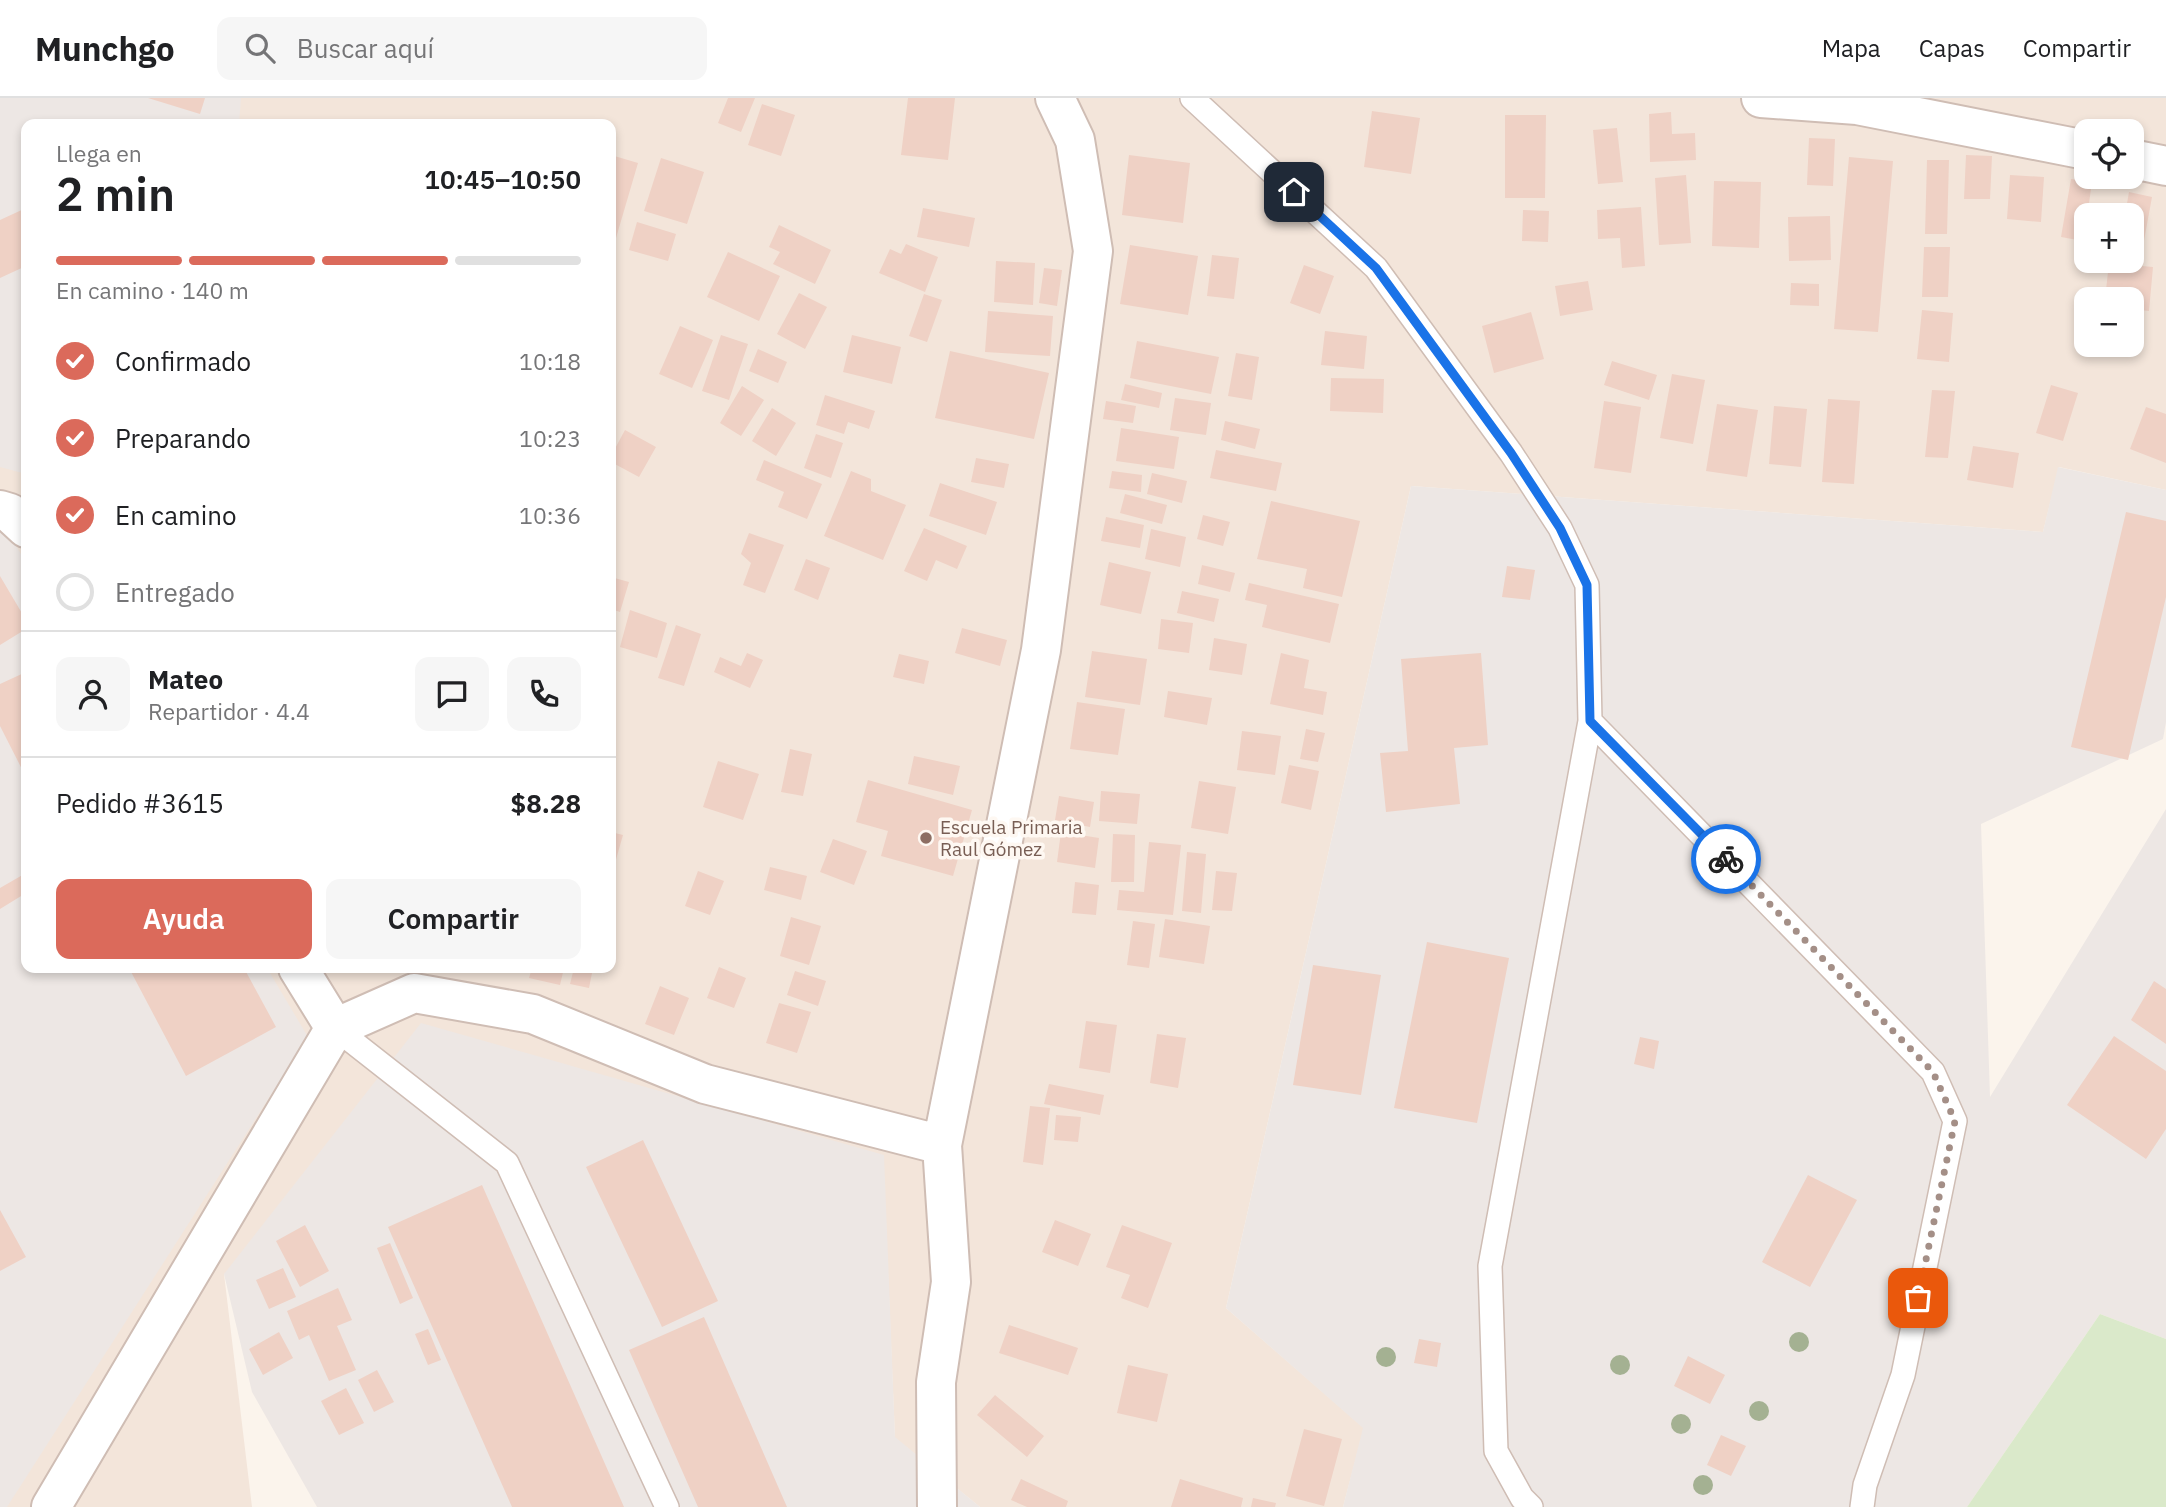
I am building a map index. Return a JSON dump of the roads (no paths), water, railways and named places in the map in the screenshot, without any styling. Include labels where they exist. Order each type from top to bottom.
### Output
[{"type":"street","points":[[937,1507],[936,1382],[951,1282],[942,1145],[1041,650],[1093,251],[1075,140],[1055,98]]},
{"type":"street","points":[[1761,98],[1857,105],[2074,148]]},
{"type":"street","points":[[2144,161],[2166,166]]},
{"type":"street","points":[[0,510],[10,513],[21,523]]},
{"type":"street","points":[[301,973],[335,1028]]},
{"type":"street","points":[[51,1507],[335,1028],[414,993],[533,1014],[705,1084],[942,1145]]},
{"type":"lane","points":[[1192,98],[1376,268],[1511,453],[1560,528],[1587,585],[1590,721],[1490,1266],[1496,1451],[1522,1498],[1531,1507]]},
{"type":"lane","points":[[1590,721],[1933,1072],[1955,1121],[1903,1375],[1865,1485],[1862,1507]]},
{"type":"lane","points":[[335,1028],[507,1163],[667,1507]]},
{"type":"place","name":"Escuela Primaria Raul Gómez","points":[[926,838]]}]
